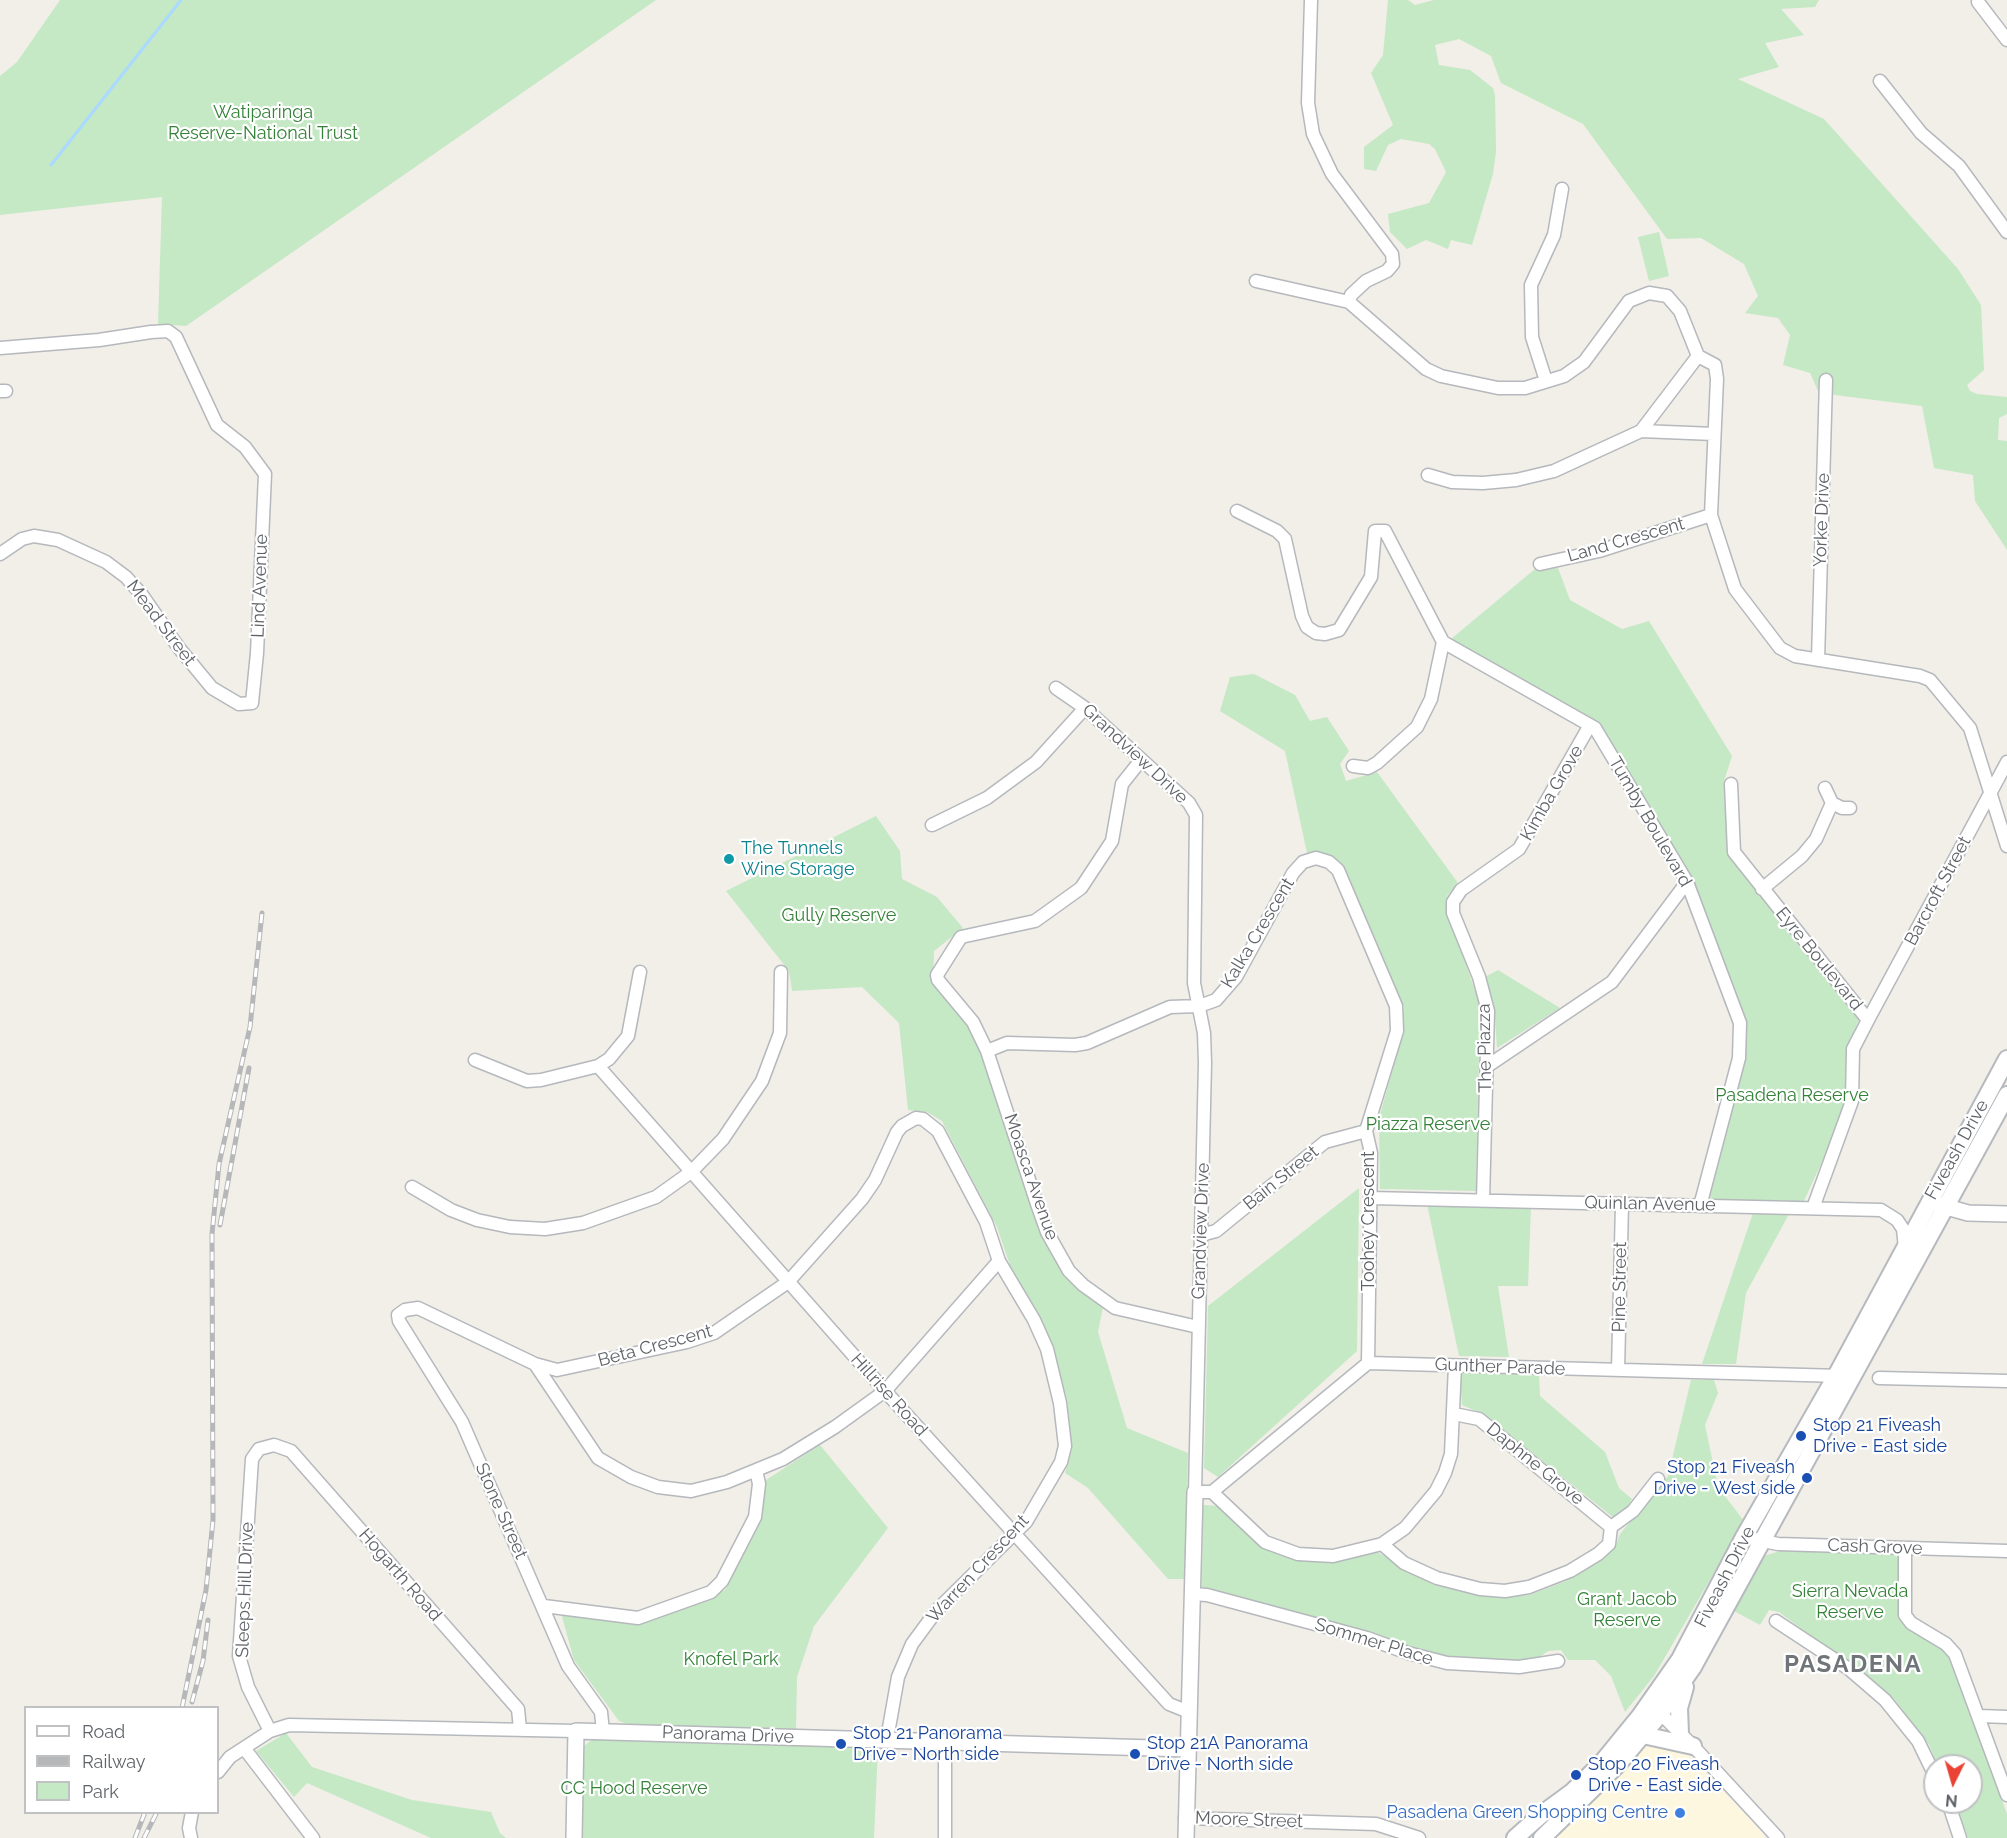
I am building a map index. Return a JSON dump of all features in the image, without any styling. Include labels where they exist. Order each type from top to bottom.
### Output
[{"type":"main road","name":"Fiveash Drive","points":[[1542,1838],[1618,1764],[1643,1735],[1744,1537],[1844,1377],[1937,1204],[2007,1059]]},
{"type":"main road","name":"Fiveash Drive","points":[[1515,1838],[1572,1792],[1688,1674],[1718,1626],[1761,1542],[1844,1377],[1905,1248],[1937,1204],[2007,1095]]},
{"type":"main road","points":[[1680,1734],[1679,1708],[1688,1674]]},
{"type":"main road","points":[[1643,1735],[1693,1746]]},
{"type":"street","points":[[1311,0],[1308,104],[1313,134],[1332,174],[1392,254],[1393,264],[1387,271],[1366,280],[1351,295],[1349,302]]},
{"type":"street","points":[[1978,2],[2007,40]]},
{"type":"street","points":[[1880,81],[1921,133],[1959,166],[2007,232]]},
{"type":"street","points":[[1546,381],[1532,337],[1531,285],[1554,235],[1562,189]]},
{"type":"street","points":[[1257,281],[1349,302],[1362,311],[1408,355],[1441,376],[1498,388],[1525,388],[1564,376],[1584,362],[1629,301],[1649,293],[1666,296],[1680,311],[1698,356],[1715,365],[1717,380],[1711,515],[1735,589],[1780,648],[1795,656],[1920,676],[1930,680],[1970,728],[2007,846]]},
{"type":"street","name":"Lind Avenue","points":[[0,348],[99,340],[151,332],[168,331],[176,337],[218,424],[245,447],[264,470],[257,653],[252,703]]},
{"type":"street","points":[[1641,431],[1698,356]]},
{"type":"street","name":"Yorke Drive","points":[[1818,660],[1826,380]]},
{"type":"street","points":[[1428,475],[1452,482],[1516,480],[1554,471],[1641,431],[1714,434]]},
{"type":"street","points":[[1237,512],[1277,531],[1285,539],[1306,627],[1316,633],[1325,634],[1339,630],[1371,577],[1376,531],[1385,531],[1443,642],[1431,699],[1417,727],[1377,763],[1368,768],[1353,766]]},
{"type":"street","name":"Land Crescent","points":[[1539,564],[1599,551],[1711,515]]},
{"type":"street","name":"Mead Street","points":[[0,554],[22,539],[34,536],[58,540],[106,562],[126,577],[142,595],[179,648],[212,688],[239,704],[252,703]]},
{"type":"street","name":"Tumby Boulevard","points":[[1443,642],[1595,728],[1687,882],[1740,1023],[1739,1058],[1700,1206]]},
{"type":"street","name":"Grandview Drive","points":[[1056,688],[1085,708],[1189,803],[1196,815],[1194,983],[1204,1033],[1205,1063],[1185,1838]]},
{"type":"street","points":[[932,825],[987,798],[1036,762],[1085,708]]},
{"type":"street","name":"Kimba Grove","points":[[1453,902],[1461,890],[1520,849],[1590,725]]},
{"type":"street","name":"Moasca Avenue","points":[[1141,760],[1122,784],[1112,841],[1081,888],[1035,921],[961,937],[939,969],[938,980],[973,1022],[987,1051],[1036,1204],[1047,1232],[1069,1271],[1115,1308],[1198,1327]]},
{"type":"street","name":"Barcroft Street","points":[[1868,1020],[2007,762]]},
{"type":"street","name":"Eyre Boulevard","points":[[1731,784],[1734,852],[1868,1020],[1853,1049],[1852,1101],[1813,1208]]},
{"type":"street","points":[[1825,788],[1832,803],[1842,808],[1850,808]]},
{"type":"street","points":[[1762,889],[1802,856],[1816,839],[1832,803]]},
{"type":"street","name":"Kalka Crescent","points":[[1199,1006],[1216,1000],[1236,977],[1293,873],[1303,862],[1316,858]]},
{"type":"street","name":"Toohey Crescent","points":[[1316,858],[1329,862],[1338,870],[1396,1006],[1398,1031],[1366,1131],[1371,1154],[1368,1363]]},
{"type":"street","points":[[1486,1067],[1612,982],[1687,882]]},
{"type":"street","name":"The Piazza","points":[[1453,902],[1453,913],[1479,977],[1488,1011],[1483,1200]]},
{"type":"street","points":[[475,1060],[528,1081],[598,1066],[609,1059],[628,1036],[640,972]]},
{"type":"street","points":[[412,1187],[444,1206],[477,1220],[510,1227],[545,1229],[583,1223],[656,1197],[691,1172],[723,1139],[762,1081],[780,1033],[781,972]]},
{"type":"street","points":[[987,1051],[1007,1043],[1075,1046],[1087,1043],[1170,1006],[1199,1006]]},
{"type":"street","name":"Hillrise Road","points":[[598,1066],[885,1391],[1169,1704],[1189,1712]]},
{"type":"street","name":"Warren Crescent","points":[[887,1739],[898,1677],[912,1644],[956,1590],[1015,1534],[1041,1497],[1061,1462],[1065,1446],[1060,1403],[1047,1349],[1034,1320],[999,1261],[986,1222],[938,1131],[923,1119],[916,1118]]},
{"type":"street","name":"Beta Crescent","points":[[418,1308],[535,1364],[558,1370],[687,1342],[714,1333],[788,1282],[862,1199],[875,1180],[897,1132],[902,1126],[916,1118]]},
{"type":"street","name":"Bain Street","points":[[1201,1235],[1216,1231],[1325,1142],[1366,1131]]},
{"type":"street","name":"Quinlan Avenue","points":[[1371,1198],[1881,1210],[1897,1220],[1903,1229],[1905,1248]]},
{"type":"street","name":"Pine Street","points":[[1618,1370],[1622,1204]]},
{"type":"street","points":[[1937,1204],[1968,1213],[2007,1214]]},
{"type":"street","points":[[535,1364],[598,1458],[631,1478],[658,1487],[691,1491],[726,1482],[783,1459],[835,1427],[885,1391],[999,1261]]},
{"type":"street","name":"Stone Street","points":[[418,1308],[405,1310],[398,1315],[399,1321],[462,1422],[544,1606],[568,1666],[601,1712],[603,1732]]},
{"type":"street","points":[[1195,1492],[1212,1492],[1368,1363]]},
{"type":"street","name":"Gunther Parade","points":[[1368,1363],[1844,1377]]},
{"type":"street","points":[[1212,1492],[1258,1536],[1289,1551],[1334,1556],[1382,1544],[1405,1528],[1436,1491],[1451,1454],[1455,1366]]},
{"type":"street","points":[[1879,1378],[2007,1381]]},
{"type":"street","name":"Daphne Grove","points":[[1454,1414],[1479,1419],[1611,1527]]},
{"type":"street","name":"Hogarth Road","points":[[259,1449],[274,1444],[291,1451],[518,1709],[520,1730]]},
{"type":"street","name":"Sleeps Hill Drive","points":[[259,1449],[252,1460],[239,1656],[248,1688],[270,1731]]},
{"type":"street","points":[[544,1606],[638,1618],[711,1592],[722,1581],[755,1517],[759,1484],[756,1470]]},
{"type":"street","points":[[1382,1544],[1404,1563],[1437,1578],[1480,1589],[1505,1591],[1529,1587],[1570,1571],[1609,1544],[1611,1527],[1634,1511],[1658,1479]]},
{"type":"street","name":"Cash Grove","points":[[1744,1537],[1761,1542],[2007,1551]]},
{"type":"street","points":[[1905,1548],[1905,1615],[1911,1623],[1946,1644],[1955,1654],[1980,1716],[2007,1795]]},
{"type":"street","name":"Sommer Place","points":[[1192,1594],[1207,1595],[1367,1638],[1408,1653],[1447,1663],[1519,1667],[1558,1661]]},
{"type":"street","points":[[1776,1621],[1849,1669],[1885,1700],[1918,1741],[1924,1754]]},
{"type":"street","points":[[1655,1709],[1693,1746],[1778,1838]]},
{"type":"street","points":[[1980,1716],[2007,1717]]},
{"type":"street","name":"Panorama Drive","points":[[270,1731],[289,1725],[887,1739],[1187,1749]]},
{"type":"street","points":[[219,1771],[230,1757],[270,1731]]},
{"type":"street","points":[[574,1838],[576,1731]]},
{"type":"street","points":[[945,1741],[945,1838]]},
{"type":"street","points":[[243,1748],[313,1838]]},
{"type":"street","points":[[191,1838],[189,1828],[192,1814]]},
{"type":"street","points":[[1952,1814],[1960,1838]]},
{"type":"street","name":"Moore Street","points":[[1185,1818],[1376,1824],[1419,1838]]},
{"type":"shaded area","points":[[1650,1738],[1681,1747],[1764,1834],[1764,1838],[1549,1838]]},
{"type":"green space","name":"Watiparinga Reserve-National Trust","points":[[60,0],[656,0],[186,326],[158,324],[162,197],[0,215],[0,76],[17,62]]},
{"type":"green space","points":[[1388,0],[1408,0],[1415,5],[1434,0],[1819,0],[1815,7],[1781,9],[1804,35],[1765,43],[1779,67],[1738,79],[1824,119],[1958,269],[1981,305],[1984,370],[1967,385],[1970,391],[1977,394],[2007,397],[2007,414],[1999,418],[1998,440],[2007,441],[2007,550],[1975,501],[1973,475],[1934,468],[1922,406],[1819,393],[1810,373],[1783,365],[1790,335],[1778,318],[1745,313],[1758,296],[1744,264],[1701,238],[1667,239],[1583,124],[1501,83],[1491,56],[1459,39],[1435,45],[1439,65],[1470,70],[1493,88],[1496,152],[1493,174],[1472,245],[1451,240],[1448,249],[1426,240],[1407,249],[1390,232],[1388,214],[1429,203],[1446,172],[1435,149],[1429,144],[1401,139],[1388,145],[1376,171],[1364,169],[1364,147],[1393,125],[1371,73],[1383,55]]},
{"type":"green space","points":[[1659,232],[1669,276],[1649,281],[1638,237]]},
{"type":"green space","name":"Pasadena Reserve","points":[[1558,568],[1570,600],[1622,629],[1649,621],[1732,756],[1724,781],[1727,853],[1799,946],[1860,1017],[1847,1048],[1847,1107],[1803,1203],[1709,1201],[1744,1062],[1746,1022],[1689,876],[1597,723],[1451,639],[1535,569]]},
{"type":"green space","name":"Piazza Reserve","points":[[1254,674],[1295,695],[1310,721],[1327,717],[1349,751],[1340,764],[1346,781],[1377,772],[1458,883],[1447,896],[1447,910],[1480,1005],[1476,1191],[1380,1189],[1379,1118],[1401,1040],[1404,1007],[1342,864],[1327,854],[1307,853],[1285,751],[1220,711],[1230,677]]},
{"type":"green space","name":"Gully Reserve","points":[[876,816],[900,851],[902,879],[937,897],[963,928],[934,951],[933,982],[970,1024],[993,1071],[1043,1237],[1073,1280],[1103,1307],[1098,1332],[1127,1428],[1188,1453],[1185,1579],[1168,1579],[1088,1488],[1065,1473],[1072,1449],[1067,1399],[1044,1326],[1012,1271],[997,1227],[942,1121],[927,1112],[908,1110],[899,1023],[862,987],[792,991],[789,971],[726,891]]},
{"type":"green space","points":[[1498,970],[1560,1008],[1497,1048],[1494,1004],[1485,977]]},
{"type":"green space","points":[[1359,1188],[1357,1351],[1218,1477],[1204,1468],[1208,1306]]},
{"type":"green space","points":[[1427,1204],[1531,1206],[1528,1286],[1498,1286],[1509,1357],[1459,1356]]},
{"type":"green space","points":[[1753,1213],[1789,1214],[1746,1293],[1736,1364],[1702,1364]]},
{"type":"green space","points":[[1460,1371],[1539,1375],[1540,1396],[1605,1452],[1619,1488],[1632,1499],[1627,1508],[1614,1518],[1483,1414],[1462,1405]]},
{"type":"green space","name":"Grant Jacob Reserve","points":[[1691,1380],[1714,1380],[1718,1393],[1705,1425],[1718,1487],[1744,1521],[1654,1676],[1625,1712],[1611,1676],[1595,1660],[1568,1660],[1561,1650],[1548,1651],[1534,1661],[1506,1663],[1458,1660],[1419,1652],[1371,1634],[1202,1587],[1203,1505],[1220,1506],[1264,1546],[1333,1560],[1377,1552],[1436,1585],[1506,1597],[1530,1595],[1566,1581],[1600,1561],[1616,1545],[1620,1534],[1668,1476]]},
{"type":"green space","name":"Knofel Park","points":[[820,1445],[888,1528],[814,1626],[797,1677],[796,1729],[636,1727],[619,1721],[574,1660],[561,1613],[633,1625],[725,1590],[761,1521],[766,1480]]},
{"type":"green space","name":"Sierra Nevada Reserve","points":[[1780,1551],[1891,1554],[1900,1558],[1899,1619],[1905,1627],[1942,1649],[1950,1658],[2007,1814],[2007,1838],[1968,1838],[1959,1814],[1983,1814],[1983,1754],[1933,1754],[1929,1745],[1895,1700],[1779,1612],[1769,1610],[1760,1625],[1734,1611],[1764,1556]]},
{"type":"green space","points":[[286,1733],[312,1767],[412,1800],[491,1812],[500,1833],[506,1838],[431,1838],[307,1783],[294,1797],[256,1751]]},
{"type":"green space","name":"CC Hood Reserve","points":[[593,1739],[878,1747],[874,1838],[582,1838],[584,1746]]},
{"type":"waterway","points":[[51,165],[181,0]]},
{"type":"railway","points":[[182,1706],[206,1590],[213,1520],[212,1234],[219,1164],[250,1027],[262,913]]},
{"type":"railway","points":[[220,1225],[249,1068]]},
{"type":"railway","points":[[192,1702],[203,1661],[208,1620]]},
{"type":"railway","points":[[135,1838],[144,1814]]},
{"type":"railway","points":[[144,1838],[156,1814]]},
{"type":"place","name":"The Tunnels Wine Storage","points":[[729,859]]},
{"type":"place","name":"Stop 21 Fiveash Drive - East side","points":[[1801,1436]]},
{"type":"place","name":"Stop 21 Fiveash Drive - West side","points":[[1807,1478]]},
{"type":"place","name":"Stop 21 Panorama Drive - North side","points":[[841,1744]]},
{"type":"place","name":"Stop 21A Panorama Drive - North side","points":[[1135,1754]]},
{"type":"place","name":"Stop 20 Fiveash Drive - East side","points":[[1576,1775]]},
{"type":"place","name":"Pasadena Green Shopping Centre","points":[[1680,1813]]},
{"type":"district","name":"PASADENA","points":[[1853,1665]]}]
